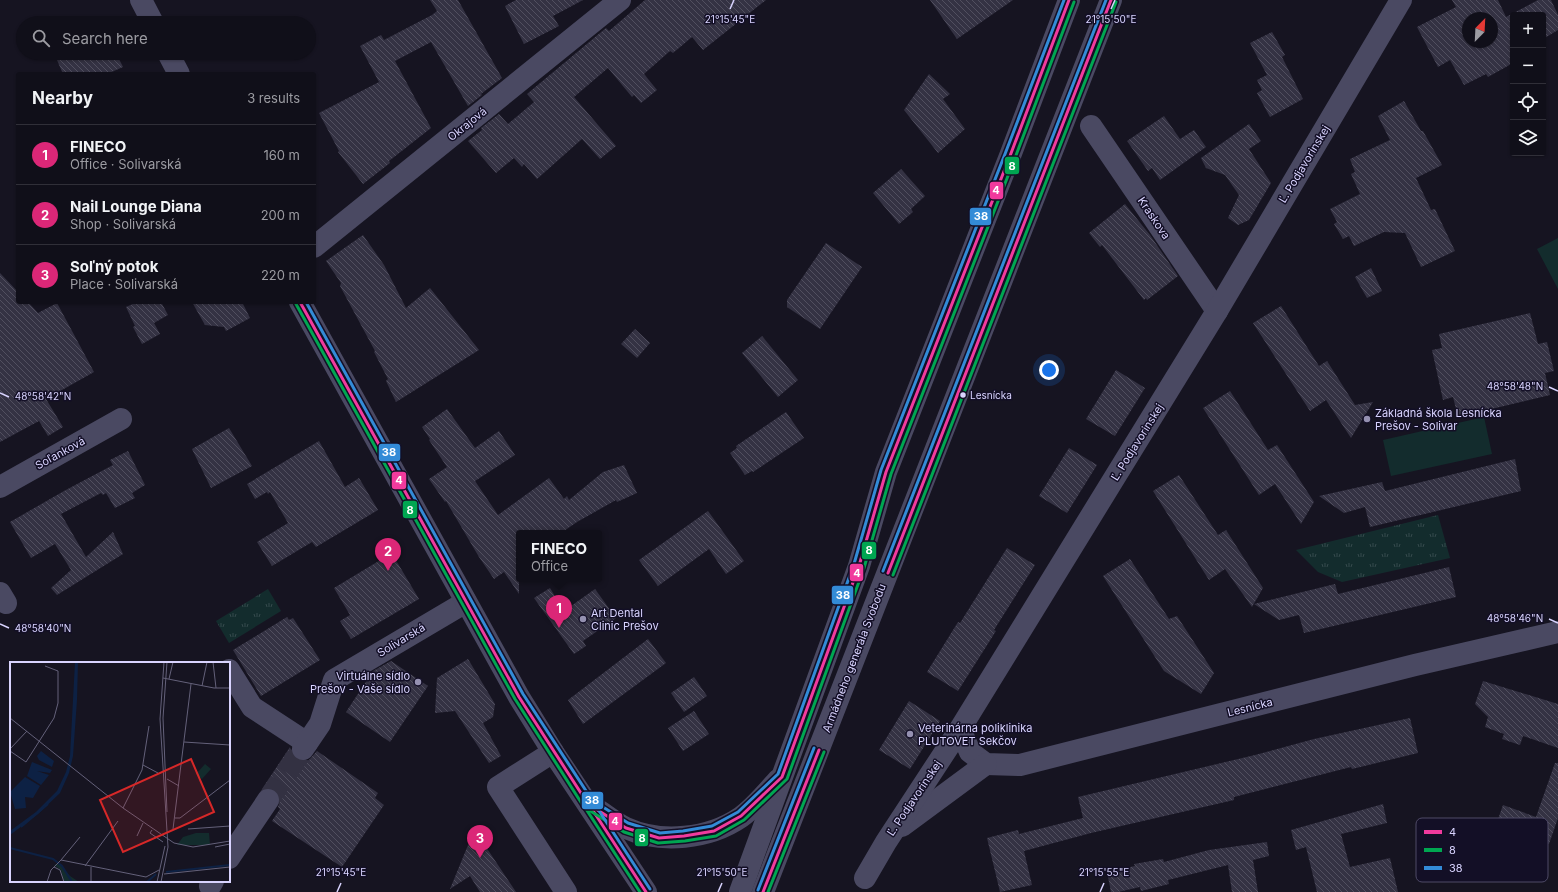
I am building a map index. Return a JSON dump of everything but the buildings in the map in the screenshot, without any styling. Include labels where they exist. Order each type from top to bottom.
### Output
[{"type":"street","points":[[141,0],[149,16]]},
{"type":"street","name":"Okrajová","points":[[316,245],[620,0]]},
{"type":"street","points":[[740,892],[860,566],[886,472],[1010,156],[1069,0]]},
{"type":"street","name":"Armádneho generála Svobodu","points":[[763,892],[1111,0]]},
{"type":"street","name":"Ľ. Podjavorinskej","points":[[865,878],[890,835],[960,729],[1217,311],[1401,0]]},
{"type":"street","points":[[172,60],[178,72]]},
{"type":"street","name":"Kraskova","points":[[1092,126],[1217,311]]},
{"type":"street","points":[[301,304],[519,697],[553,752],[646,892]]},
{"type":"street","name":"Soľanková","points":[[0,487],[120,419]]},
{"type":"street","name":"Solivarská","points":[[230,672],[252,707],[305,746],[320,724],[334,680],[466,602]]},
{"type":"street","name":"Lesnícka","points":[[986,764],[1020,765],[1408,667],[1558,632]]},
{"type":"street","points":[[890,835],[986,764],[970,752],[960,729]]},
{"type":"street","points":[[553,752],[498,787],[566,892]]},
{"type":"street","points":[[588,804],[626,828],[659,838],[684,836],[714,831],[741,816],[782,777]]},
{"type":"street","points":[[230,857],[268,800]]},
{"type":"green space","points":[[1558,238],[1558,289],[1537,249]]},
{"type":"green space","points":[[1484,417],[1492,454],[1391,476],[1383,440]]},
{"type":"green space","points":[[1438,515],[1450,558],[1342,582],[1318,572],[1296,550]]},
{"type":"green space","points":[[268,589],[281,611],[229,643],[216,621]]},
{"type":"tunnel","points":[[268,800],[303,749]]},
{"type":"transit line","name":"38","points":[[307,304],[523,694],[592,800],[628,823],[660,833],[712,826],[738,812],[778,774],[854,564],[881,470],[1064,0]]},
{"type":"transit line","name":"4","points":[[301,304],[519,697],[588,804],[626,828],[659,838],[714,831],[741,816],[782,777],[859,566],[886,472],[1010,156],[1069,0]]},
{"type":"transit line","name":"38","points":[[883,571],[1106,0]]},
{"type":"transit line","name":"4","points":[[888,573],[1111,0]]},
{"type":"transit line","name":"8","points":[[296,304],[515,699],[584,807],[624,832],[658,843],[685,841],[716,836],[744,820],[787,779],[864,568],[891,474],[1015,158],[1074,2]]},
{"type":"transit line","name":"8","points":[[893,575],[1116,2]]},
{"type":"transit line","name":"38","points":[[758,890],[814,748]]},
{"type":"transit line","name":"4","points":[[763,892],[819,750]]},
{"type":"transit line","name":"8","points":[[768,892],[824,752]]},
{"type":"transit line","name":"38","points":[[594,803],[650,889]]},
{"type":"transit line","name":"4","points":[[590,806],[646,892]]},
{"type":"transit line","name":"8","points":[[586,809],[640,892]]},
{"type":"place","name":"Lesnícka","points":[[963,395]]},
{"type":"place","name":"Základná škola Lesnícka Prešov - Solivar","points":[[1367,419]]},
{"type":"place","name":"Nail Lounge Diana","points":[[388,571]]},
{"type":"place","name":"Art Dental Clinic Prešov","points":[[583,619]]},
{"type":"place","name":"FINECO","points":[[559,628]]},
{"type":"place","name":"Virtuálne sídlo Prešov - Vaše sídlo","points":[[418,682]]},
{"type":"place","name":"Veterinárna poliklinika PLUTOVET Sekčov","points":[[910,734]]},
{"type":"place","name":"Soľný potok","points":[[480,858]]}]
